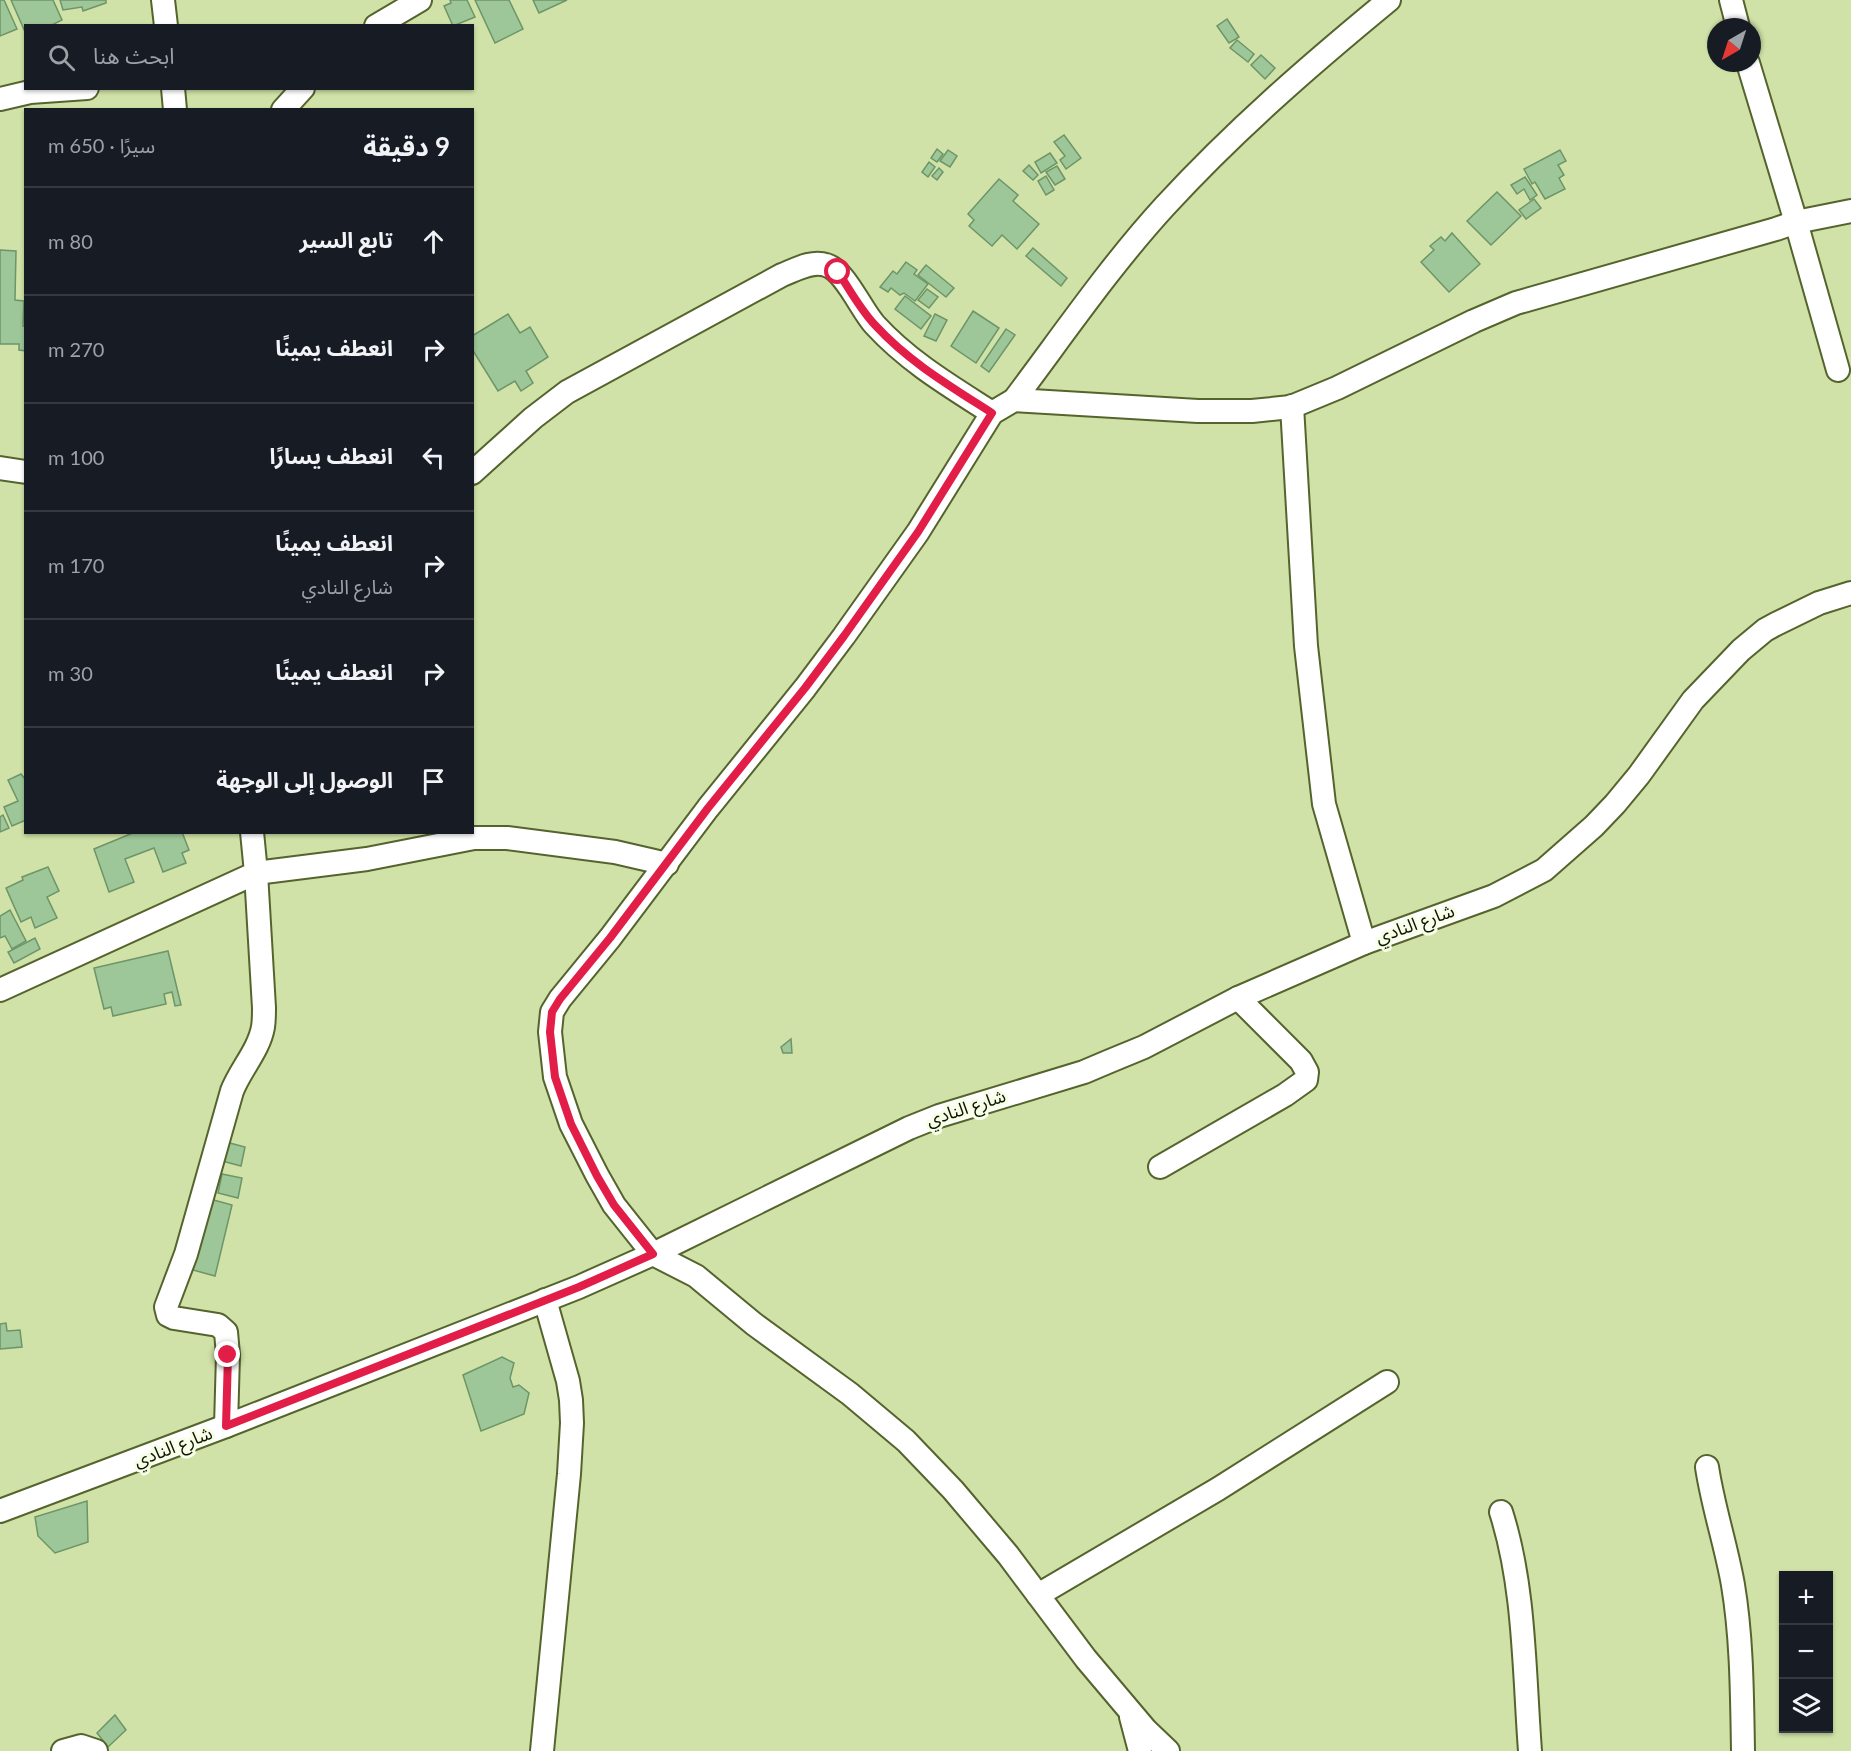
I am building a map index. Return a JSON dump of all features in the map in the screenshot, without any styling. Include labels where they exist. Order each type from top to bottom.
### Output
[{"type":"street","points":[[163,0],[166,24]]},
{"type":"street","points":[[379,24],[420,0]]},
{"type":"street","points":[[1168,1751],[1130,1712],[1071,1641],[1008,1555],[953,1490],[906,1441],[850,1394],[754,1324],[696,1276],[653,1254],[614,1205],[571,1124],[555,1077],[550,1032],[552,1012],[708,808],[805,688],[893,569],[992,413],[1014,400],[1130,247],[1165,206],[1233,136],[1288,84],[1389,0]]},
{"type":"street","points":[[1731,0],[1736,18]]},
{"type":"street","points":[[1751,72],[1838,370]]},
{"type":"street","points":[[0,99],[30,92],[58,90]]},
{"type":"street","points":[[172,90],[175,108]]},
{"type":"street","points":[[285,108],[301,90]]},
{"type":"street","points":[[1014,400],[1198,411],[1252,411],[1292,406],[1338,388],[1474,321],[1516,303],[1776,230],[1796,222],[1851,211]]},
{"type":"street","points":[[474,471],[533,418],[567,392],[782,275],[818,263],[826,264],[838,272],[867,316],[920,367],[992,413]]},
{"type":"street","points":[[1292,406],[1306,646],[1324,804],[1364,943]]},
{"type":"street","points":[[0,468],[24,472]]},
{"type":"street","name":"شارع النادي","points":[[0,1511],[226,1426],[545,1300],[653,1254],[909,1128],[939,1116],[1084,1072],[1144,1047],[1238,999],[1364,943],[1494,896],[1544,870],[1594,826],[1639,776],[1693,700],[1741,650],[1776,624],[1819,603],[1851,592]]},
{"type":"street","points":[[226,1426],[228,1355],[226,1332],[218,1324],[174,1318],[168,1315],[166,1307],[186,1254],[232,1091],[263,1028],[264,1008],[252,834]]},
{"type":"street","points":[[0,990],[256,873],[367,859],[474,838],[507,838],[615,852],[667,864]]},
{"type":"street","points":[[1160,1167],[1285,1095],[1306,1080],[1307,1072],[1301,1061],[1238,999]]},
{"type":"street","points":[[542,1751],[572,1423],[568,1381],[545,1300]]},
{"type":"street","points":[[1038,1595],[1218,1489],[1387,1382]]},
{"type":"street","points":[[1707,1467],[1714,1507],[1727,1557],[1736,1612],[1743,1751]]},
{"type":"street","points":[[1501,1512],[1509,1536],[1515,1574],[1530,1751]]},
{"type":"street","points":[[1130,1712],[1140,1751]]},
{"type":"street","points":[[63,1751],[81,1746],[96,1751]]},
{"type":"building","points":[[0,0],[4,0],[17,29],[0,36]]},
{"type":"building","points":[[11,0],[53,0],[62,20],[54,24],[24,24],[24,29]]},
{"type":"building","points":[[60,0],[106,0],[106,3],[83,11],[82,7],[63,10]]},
{"type":"building","points":[[450,0],[467,0],[475,17],[452,24],[444,6],[451,3]]},
{"type":"building","points":[[475,0],[509,0],[523,29],[495,43]]},
{"type":"building","points":[[533,0],[567,0],[539,13]]},
{"type":"building","points":[[1227,19],[1239,37],[1229,43],[1217,26]]},
{"type":"building","points":[[1237,40],[1254,54],[1248,62],[1230,48]]},
{"type":"building","points":[[1261,55],[1275,68],[1265,79],[1251,65]]},
{"type":"building","points":[[1064,135],[1081,158],[1066,169],[1060,160],[1065,156],[1054,142]]},
{"type":"building","points":[[937,149],[943,154],[937,162],[931,158]]},
{"type":"building","points":[[948,150],[957,156],[950,167],[940,161]]},
{"type":"building","points":[[1560,150],[1566,161],[1558,165],[1564,175],[1559,178],[1565,189],[1545,199],[1535,182],[1532,184],[1524,169]]},
{"type":"building","points":[[1050,153],[1057,163],[1041,173],[1035,162]]},
{"type":"building","points":[[929,162],[935,167],[928,177],[922,172]]},
{"type":"building","points":[[1029,165],[1038,175],[1033,180],[1023,171]]},
{"type":"building","points":[[1057,166],[1065,179],[1055,185],[1046,172]]},
{"type":"building","points":[[939,168],[943,172],[937,180],[932,176]]},
{"type":"building","points":[[1046,176],[1054,190],[1046,195],[1038,181]]},
{"type":"building","points":[[1525,177],[1537,195],[1530,200],[1524,189],[1517,194],[1511,185]]},
{"type":"building","points":[[999,179],[1018,195],[1013,201],[1039,224],[1017,249],[1002,235],[992,246],[969,226],[974,220],[968,214]]},
{"type":"building","points":[[1497,192],[1521,216],[1491,245],[1467,221]]},
{"type":"building","points":[[1534,199],[1541,208],[1526,219],[1519,210]]},
{"type":"building","points":[[1452,233],[1480,264],[1449,292],[1421,262],[1434,250],[1430,246],[1441,237],[1445,241]]},
{"type":"building","points":[[1033,248],[1067,278],[1061,286],[1026,256]]},
{"type":"building","points":[[0,250],[16,251],[15,300],[24,301],[24,351],[19,350],[19,344],[0,344]]},
{"type":"building","points":[[906,262],[917,270],[914,274],[928,284],[915,301],[904,293],[900,295],[891,288],[888,292],[880,287],[893,271],[897,274]]},
{"type":"building","points":[[926,265],[954,288],[946,297],[918,275]]},
{"type":"building","points":[[927,289],[938,297],[929,308],[918,300]]},
{"type":"building","points":[[905,296],[931,316],[921,329],[895,309]]},
{"type":"building","points":[[973,311],[999,328],[976,363],[951,346]]},
{"type":"building","points":[[508,314],[520,333],[530,327],[548,357],[526,371],[533,383],[521,391],[515,381],[498,391],[474,352],[474,335]]},
{"type":"building","points":[[935,314],[947,320],[936,341],[924,336]]},
{"type":"building","points":[[1006,329],[1015,335],[989,372],[981,366]]},
{"type":"building","points":[[21,774],[24,778],[24,821],[12,826],[4,807],[18,801],[8,780]]},
{"type":"building","points":[[3,815],[9,828],[0,832],[0,817]]},
{"type":"building","points":[[130,834],[183,834],[189,850],[182,853],[186,863],[163,872],[154,848],[125,859],[134,882],[109,892],[94,849]]},
{"type":"building","points":[[48,867],[59,891],[47,897],[57,918],[35,928],[31,917],[21,922],[6,888],[23,880],[22,877]]},
{"type":"building","points":[[10,910],[26,941],[12,949],[5,936],[0,938],[0,916]]},
{"type":"building","points":[[35,938],[40,949],[14,963],[8,952]]},
{"type":"building","points":[[168,951],[181,1005],[175,1006],[172,992],[164,994],[166,1004],[113,1016],[111,1007],[104,1009],[94,968]]},
{"type":"building","points":[[791,1039],[792,1053],[783,1053],[781,1047]]},
{"type":"building","points":[[226,1142],[245,1147],[241,1166],[222,1161]]},
{"type":"building","points":[[222,1174],[242,1178],[238,1198],[218,1193]]},
{"type":"building","points":[[210,1199],[232,1205],[215,1276],[193,1270]]},
{"type":"building","points":[[6,1323],[7,1331],[20,1330],[22,1347],[0,1349],[0,1324]]},
{"type":"building","points":[[502,1357],[514,1363],[510,1378],[513,1387],[519,1385],[529,1393],[524,1414],[481,1431],[463,1375]]},
{"type":"building","points":[[87,1501],[88,1542],[55,1553],[38,1536],[35,1517]]},
{"type":"building","points":[[115,1715],[126,1730],[108,1747],[97,1733]]},
{"type":"route","points":[[228,1355],[226,1426],[579,1287],[653,1254],[614,1205],[571,1124],[555,1077],[550,1032],[552,1012],[708,808],[844,636],[918,532],[992,413],[920,367],[895,345],[874,325],[838,272]]}]
